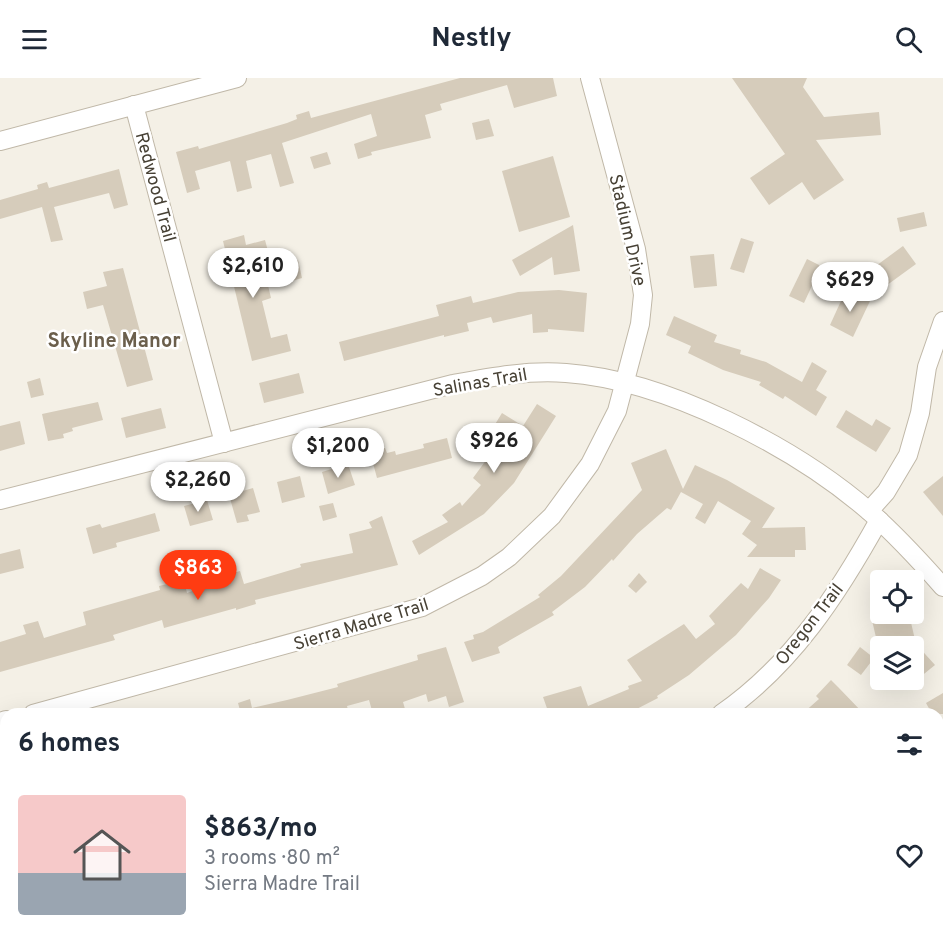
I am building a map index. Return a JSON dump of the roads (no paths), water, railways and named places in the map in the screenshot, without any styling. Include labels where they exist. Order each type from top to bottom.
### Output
[{"type":"street","points":[[0,141],[237,78]]},
{"type":"street","name":"Stadium Drive","points":[[590,78],[641,276],[640,324],[624,383]]},
{"type":"street","name":"Redwood Trail","points":[[134,105],[224,443]]},
{"type":"street","name":"Oregon Trail","points":[[728,708],[766,677],[796,646],[840,588],[885,492],[908,455],[920,413],[927,367],[943,321]]},
{"type":"street","name":"Salinas Trail","points":[[0,501],[495,376],[565,373],[596,376],[668,397],[738,426],[792,456],[874,515],[943,587]]},
{"type":"street","name":"Sierra Madre Trail","points":[[55,708],[397,616],[452,593],[508,557],[539,529],[572,491],[606,435],[617,411],[624,383]]},
{"type":"district","name":"Skyline Manor","points":[[114,340]]}]
